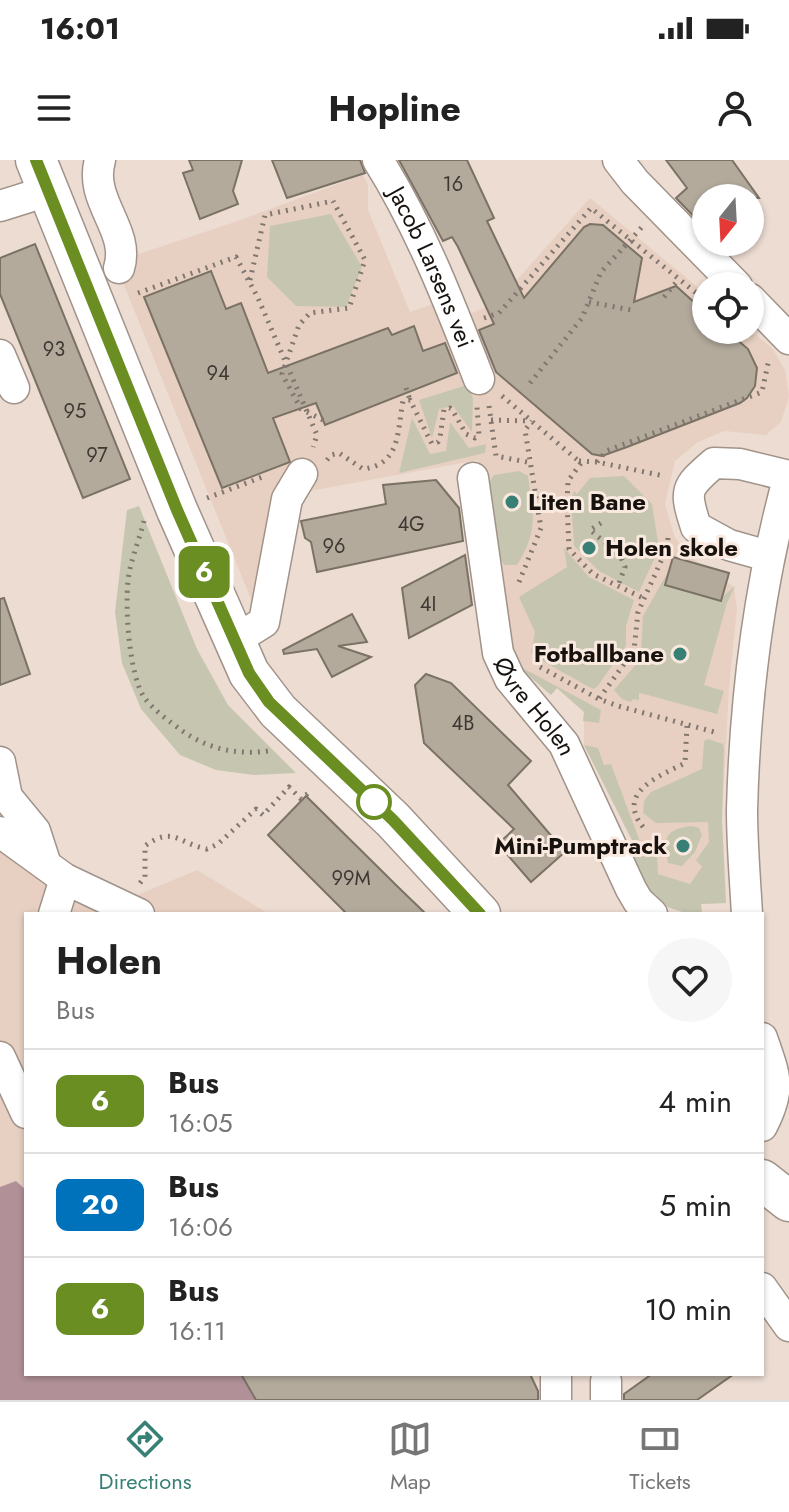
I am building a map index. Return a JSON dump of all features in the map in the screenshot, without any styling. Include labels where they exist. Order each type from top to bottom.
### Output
[{"type":"main road","points":[[42,175],[177,510],[249,673],[269,702],[393,820],[478,912]]},
{"type":"main road","points":[[764,1182],[789,1201]]},
{"type":"street","points":[[100,160],[98,191],[120,242],[123,256],[119,268]]},
{"type":"street","name":"Jacob Larsens vei","points":[[378,160],[404,202],[488,386]]},
{"type":"street","points":[[618,160],[635,182],[723,272]]},
{"type":"street","points":[[0,206],[42,175]]},
{"type":"street","points":[[764,321],[780,346]]},
{"type":"street","points":[[0,355],[14,388]]},
{"type":"street","points":[[747,912],[742,811],[754,646],[768,556],[789,476],[740,464],[714,463],[692,482],[687,501],[696,527],[729,545],[768,556]]},
{"type":"street","points":[[234,641],[264,622],[290,473]]},
{"type":"street","name":"Øvre Holen","points":[[473,478],[498,653],[517,689],[564,744],[631,889],[650,912]]},
{"type":"street","points":[[0,762],[7,797],[35,831],[56,872],[54,912]]},
{"type":"street","points":[[0,832],[56,872],[135,912]]},
{"type":"street","points":[[764,1044],[774,1072],[775,1095],[764,1121]]},
{"type":"street","points":[[0,1057],[24,1109]]},
{"type":"street","points":[[764,1291],[787,1321]]},
{"type":"street","points":[[556,1376],[556,1400]]},
{"type":"path","points":[[249,281],[265,215],[333,201],[365,260],[349,308],[310,313],[299,325],[282,374],[301,409],[323,420]]},
{"type":"path","points":[[454,314],[499,313],[591,208],[692,290]]},
{"type":"path","points":[[530,383],[582,318],[601,272],[642,227]]},
{"type":"path","points":[[126,299],[236,257],[317,435],[290,473],[205,499]]},
{"type":"path","points":[[664,297],[679,279]]},
{"type":"path","points":[[589,302],[631,310]]},
{"type":"path","points":[[597,462],[606,451],[762,392],[780,346]]},
{"type":"path","points":[[406,388],[432,444],[440,438],[442,412],[450,408],[466,434],[475,438],[479,435],[477,401],[488,386]]},
{"type":"path","points":[[488,386],[496,456],[532,463]]},
{"type":"path","points":[[488,386],[581,463],[597,462],[692,482]]},
{"type":"path","points":[[329,456],[343,454],[363,469],[386,461],[393,452],[403,401],[410,400]]},
{"type":"path","points":[[491,420],[532,421]]},
{"type":"path","points":[[517,587],[541,528],[525,430],[532,421]]},
{"type":"path","points":[[581,463],[568,481],[569,549],[593,574],[643,598]]},
{"type":"path","points":[[146,513],[128,581],[129,647],[143,696],[170,722],[198,742],[246,754],[279,749]]},
{"type":"path","points":[[601,523],[590,530],[620,555],[625,567],[618,586]]},
{"type":"path","points":[[599,699],[634,650],[636,623],[643,598],[667,548],[670,530]]},
{"type":"path","points":[[539,666],[599,699],[687,726],[746,739]]},
{"type":"path","points":[[643,827],[635,813],[637,796],[647,783],[685,763],[687,726]]},
{"type":"path","points":[[145,877],[145,846],[157,837],[173,837],[207,849],[218,844],[256,809],[263,815],[289,787],[301,799],[312,791]]},
{"type":"shaded area","name":"Holen skole","points":[[363,175],[368,185],[368,210],[410,312],[454,297],[463,317],[497,302],[590,198],[692,282],[692,344],[764,344],[764,341],[772,348],[785,370],[789,396],[781,422],[766,435],[724,431],[698,442],[675,461],[665,504],[675,538],[692,558],[734,587],[737,609],[729,687],[722,820],[726,903],[701,904],[702,912],[686,912],[631,857],[640,856],[584,745],[584,712],[557,688],[551,695],[515,664],[478,460],[299,493],[257,614],[124,285],[133,271],[133,256]]},
{"type":"shaded area","points":[[0,809],[55,857],[130,898],[197,870],[266,912],[24,912],[24,1188],[16,1181],[0,1187]]},
{"type":"shaded area","points":[[16,1181],[24,1188],[24,1376],[256,1376],[272,1400],[0,1400],[0,1187]]},
{"type":"green space","points":[[331,214],[362,267],[346,307],[296,306],[267,277],[270,226]]},
{"type":"green space","points":[[467,385],[473,398],[472,432],[453,406],[439,409],[432,438],[419,400]]},
{"type":"green space","points":[[412,418],[430,454],[446,451],[450,422],[469,448],[486,444],[485,453],[399,473]]},
{"type":"green space","name":"Liten Bane","points":[[519,471],[528,476],[533,522],[529,542],[517,565],[504,565],[500,558],[489,482],[494,475]]},
{"type":"green space","points":[[624,476],[652,504],[659,549],[639,592],[599,571],[574,546],[571,499],[574,491],[577,494],[590,478]]},
{"type":"green space","points":[[139,506],[197,649],[228,705],[296,773],[254,775],[216,770],[180,755],[141,709],[122,663],[115,612],[127,510]]},
{"type":"green space","points":[[564,548],[589,577],[634,600],[626,626],[626,646],[593,689],[535,657],[531,652],[535,632],[519,597],[567,567]]},
{"type":"green space","points":[[669,570],[672,580],[721,594],[722,597],[735,586],[727,603],[704,685],[724,691],[717,714],[639,693],[639,700],[633,699],[631,702],[622,699],[614,690],[638,662],[643,616]]},
{"type":"green space","points":[[515,664],[601,710],[599,723],[583,721],[584,712],[557,688],[551,695]]},
{"type":"green space","points":[[708,739],[723,744],[724,748],[722,820],[726,903],[701,904],[702,912],[682,912],[653,902],[631,857],[640,856],[584,745],[598,748],[604,765],[611,764],[642,847],[657,853],[658,874],[690,884],[702,867],[696,860],[709,842],[708,822],[656,823],[643,813],[644,801],[651,792],[702,769],[704,741]]},
{"type":"green space","name":"Mini-Pumptrack","points":[[699,828],[702,835],[695,852],[682,866],[668,863],[668,836],[676,829]]},
{"type":"building","points":[[189,160],[242,160],[233,191],[238,204],[200,219],[183,173],[193,170]]},
{"type":"building","points":[[272,160],[360,160],[365,173],[287,198]]},
{"type":"building","points":[[399,160],[467,160],[494,218],[487,221],[524,298],[584,227],[603,225],[642,258],[634,302],[676,286],[692,300],[692,344],[742,344],[757,368],[755,386],[740,403],[602,456],[592,454],[496,372],[479,330],[494,324],[452,237],[443,241]]},
{"type":"building","points":[[666,160],[732,160],[749,184],[692,184],[692,215],[676,198],[687,188]]},
{"type":"building","points":[[35,244],[130,479],[83,498],[0,294],[0,258]]},
{"type":"building","points":[[211,271],[226,309],[241,303],[268,373],[388,328],[392,335],[414,326],[423,351],[445,343],[457,373],[325,425],[316,403],[273,418],[290,462],[222,488],[144,297]]},
{"type":"building","points":[[436,480],[459,508],[463,541],[317,572],[311,542],[305,538],[301,521],[386,504],[383,485]]},
{"type":"building","points":[[465,555],[472,605],[409,638],[402,588]]},
{"type":"building","points":[[673,557],[729,573],[721,601],[665,585]]},
{"type":"building","points":[[4,598],[30,674],[0,685],[0,599]]},
{"type":"building","points":[[352,614],[367,642],[338,646],[371,657],[332,677],[317,649],[284,654],[283,650]]},
{"type":"building","points":[[426,674],[451,683],[531,761],[508,785],[565,852],[531,882],[498,844],[514,829],[424,743],[415,685]]},
{"type":"building","points":[[306,796],[424,912],[345,912],[268,835]]},
{"type":"building","points":[[242,1376],[531,1376],[538,1391],[538,1400],[256,1400]]},
{"type":"building","points":[[649,1376],[731,1376],[697,1400],[624,1400],[624,1394]]},
{"type":"bus line","name":"6","points":[[36,160],[177,510],[249,673],[269,702],[393,820],[478,912]]},
{"type":"place","name":"Liten Bane","points":[[512,502]]},
{"type":"place","name":"Holen skole","points":[[589,548]]},
{"type":"place","name":"Fotballbane","points":[[680,654]]},
{"type":"place","name":"Mini-Pumptrack","points":[[683,846]]}]
